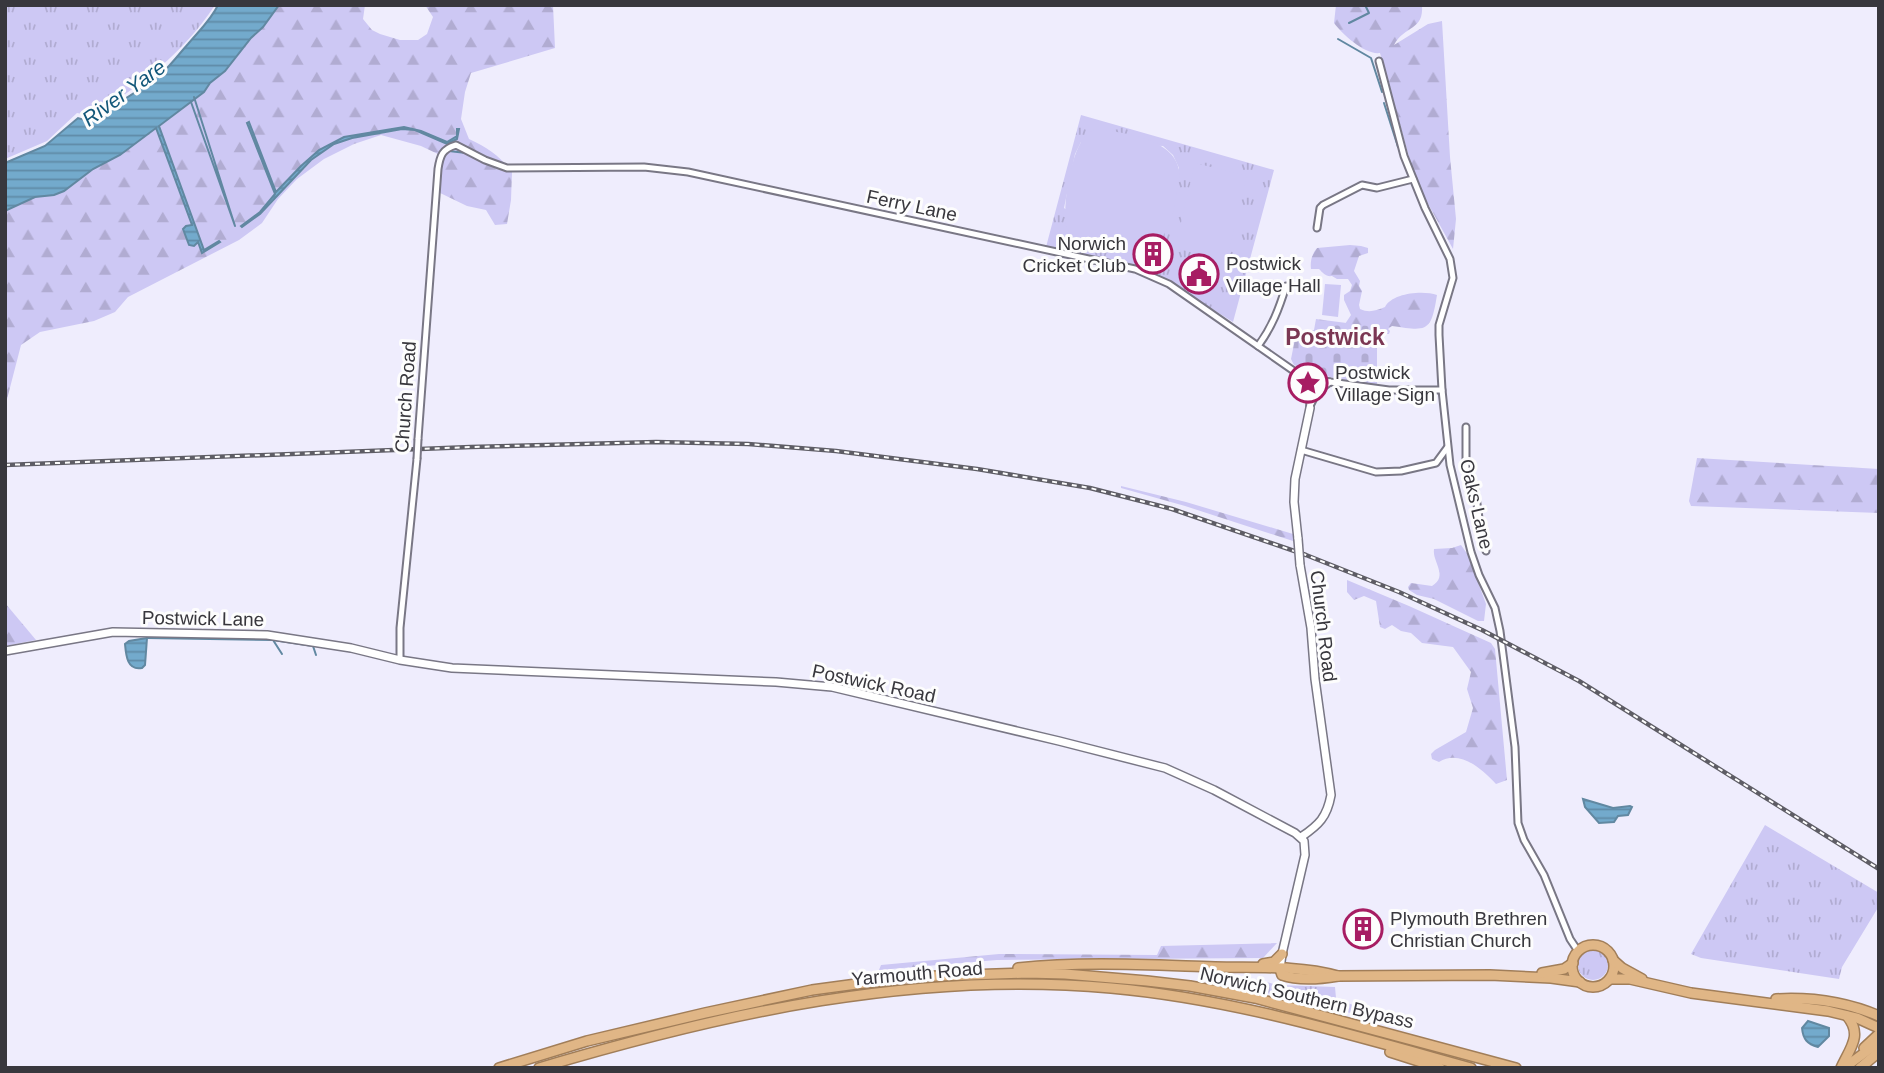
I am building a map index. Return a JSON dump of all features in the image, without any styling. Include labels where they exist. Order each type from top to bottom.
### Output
[{"type":"highway","points":[[1580,982],[1575,975],[1573,963],[1578,951],[1592,945],[1600,946],[1622,968],[1650,983]]},
{"type":"highway","points":[[1237,968],[1270,963],[1282,951]]},
{"type":"highway","points":[[1280,969],[1282,975],[1290,978],[1505,976],[1580,982],[1594,987],[1610,979],[1613,960]]},
{"type":"highway","points":[[1505,976],[1550,972],[1564,969],[1573,963]]},
{"type":"highway","points":[[960,974],[1033,966],[1118,965],[1280,969],[1338,976]]},
{"type":"highway","name":"Yarmouth Road","points":[[499,1068],[587,1041],[812,990],[909,977],[960,974]]},
{"type":"highway","name":"Norwich Southern Bypass","points":[[960,974],[1065,974],[1190,986],[1255,998],[1516,1068]]},
{"type":"highway","points":[[1610,979],[1630,979],[1691,993],[1828,1010],[1879,1028]]},
{"type":"highway","name":"Yarmouth Road","points":[[539,1068],[641,1039],[774,1010],[849,996],[946,986],[1027,984],[1111,988],[1201,1000],[1303,1022]]},
{"type":"highway","points":[[1753,1000],[1792,998],[1847,1001],[1879,1009]]},
{"type":"highway","points":[[1822,1000],[1848,1005],[1879,1016]]},
{"type":"highway","points":[[1822,1000],[1870,1017],[1879,1028]]},
{"type":"highway","points":[[1843,1068],[1856,1034],[1847,1015]]},
{"type":"highway","points":[[1303,1022],[1350,1040],[1440,1068]]},
{"type":"highway","name":"Norwich Southern Bypass","points":[[1303,1022],[1471,1068]]},
{"type":"highway","points":[[1856,1064],[1879,1028]]},
{"type":"highway","points":[[1856,1064],[1879,1042]]},
{"type":"highway","points":[[1843,1068],[1879,1052]]},
{"type":"street","name":"Oaks Lane","points":[[1379,61],[1404,156],[1450,259],[1453,278],[1439,326],[1447,447],[1471,552],[1494,608],[1500,631],[1515,747],[1518,823],[1544,875],[1570,939],[1578,951]]},
{"type":"street","name":"Ferry Lane","points":[[456,145],[507,168],[644,167],[688,172],[1135,269],[1169,284],[1301,376]]},
{"type":"street","name":"Church Road","points":[[400,660],[400,628],[417,458],[438,169],[440,155],[444,150],[456,145]]},
{"type":"street","points":[[1317,228],[1323,205],[1362,186],[1377,188],[1413,179]]},
{"type":"street","points":[[1258,346],[1278,314],[1286,286]]},
{"type":"street","points":[[1301,376],[1389,390],[1442,390]]},
{"type":"street","points":[[1301,376],[1309,392],[1310,408]]},
{"type":"street","points":[[1310,408],[1317,392],[1331,382]]},
{"type":"street","name":"Church Road","points":[[1301,837],[1328,811],[1331,795],[1294,502],[1295,479],[1310,408]]},
{"type":"street","points":[[1466,427],[1466,468],[1475,490],[1486,551]]},
{"type":"street","points":[[1436,463],[1447,447]]},
{"type":"street","points":[[1301,450],[1377,472],[1401,471],[1442,461],[1450,465]]},
{"type":"street","points":[[1462,520],[1479,518]]},
{"type":"street","name":"Postwick Lane","points":[[5,651],[113,632],[254,634],[351,648],[400,660]]},
{"type":"street","name":"Postwick Road","points":[[400,660],[452,668],[776,682],[832,687],[1164,768],[1214,790],[1301,837]]},
{"type":"street","points":[[1280,969],[1305,855],[1301,837]]},
{"type":"street","points":[[1282,951],[1296,970]]},
{"type":"green space","points":[[5,5],[215,5],[203,23],[175,53],[128,92],[94,116],[77,113],[47,141],[5,159]]},
{"type":"green space","points":[[279,5],[365,5],[363,19],[372,30],[400,40],[418,40],[427,34],[433,17],[425,5],[553,5],[555,48],[471,73],[465,92],[461,119],[469,139],[493,153],[512,172],[507,224],[495,225],[486,210],[467,206],[436,191],[440,155],[421,146],[381,135],[354,144],[324,159],[297,179],[278,199],[262,223],[239,240],[128,297],[115,312],[94,321],[40,332],[21,345],[5,407],[5,211],[35,197],[64,191],[93,169],[120,155],[187,105],[225,71]]},
{"type":"green space","points":[[1336,5],[1422,5],[1417,24],[1394,45],[1428,24],[1442,21],[1456,219],[1453,249],[1416,182],[1380,53],[1361,48],[1338,28],[1334,23]]},
{"type":"green space","points":[[1081,115],[1274,170],[1233,322],[1141,267],[1046,247]],"holes":[[[1081,142],[1163,146],[1173,155],[1179,168],[1158,244],[1133,253],[1064,208],[1075,154]]]},
{"type":"green space","points":[[1095,129],[1145,139],[1157,144],[1175,159],[1179,175],[1175,206],[1158,244],[1136,252],[1119,253],[1100,250],[1071,238],[1067,230],[1065,206],[1069,177],[1081,142]]},
{"type":"green space","points":[[1195,163],[1247,176],[1226,261],[1175,248]]},
{"type":"green space","points":[[1350,245],[1368,248],[1368,253],[1359,256],[1354,271],[1362,291],[1360,309],[1375,310],[1401,296],[1416,293],[1437,295],[1432,317],[1425,327],[1413,329],[1392,326],[1388,329],[1389,334],[1372,337],[1343,327],[1351,315],[1344,295],[1350,291],[1352,285],[1348,279],[1337,279],[1319,269],[1311,269],[1311,263],[1317,248]]},
{"type":"green space","points":[[1325,284],[1341,285],[1338,317],[1322,315]]},
{"type":"green space","points":[[1316,319],[1377,327],[1377,385],[1324,376],[1294,365],[1291,359],[1296,334],[1314,330]]},
{"type":"green space","points":[[1697,458],[1879,469],[1879,513],[1691,506],[1689,501]]},
{"type":"green space","points":[[1121,488],[1293,534],[1293,541]]},
{"type":"green space","points":[[1461,545],[1468,555],[1486,604],[1484,621],[1478,621],[1434,599],[1417,595],[1408,587],[1411,583],[1432,586],[1437,582],[1440,573],[1434,549]]},
{"type":"green space","points":[[1347,580],[1491,643],[1495,649],[1507,780],[1496,784],[1484,772],[1463,759],[1439,762],[1432,759],[1431,754],[1435,750],[1466,732],[1473,708],[1467,689],[1471,672],[1453,647],[1422,643],[1411,633],[1392,625],[1385,629],[1380,627],[1376,601],[1364,596],[1354,600],[1347,592]]},
{"type":"green space","points":[[5,603],[36,640],[5,646]]},
{"type":"green space","points":[[1765,825],[1879,893],[1879,906],[1842,967],[1839,979],[1701,958],[1691,954]]},
{"type":"green space","points":[[1277,943],[1263,958],[997,960],[879,970],[881,965],[999,954],[1157,955],[1161,946]]},
{"type":"green space","points":[[1593,950],[1604,954],[1608,965],[1604,976],[1593,980],[1582,976],[1578,965],[1582,954]]},
{"type":"green space","points":[[1255,979],[1278,985],[1335,987],[1336,998],[1401,1025],[1404,1029],[1355,1014],[1246,988],[1239,981]]},
{"type":"water","points":[[218,5],[279,5],[225,71],[210,83],[204,92],[159,126],[204,250],[220,242],[202,253],[198,242],[194,246],[189,245],[183,229],[192,225],[156,128],[64,191],[35,197],[5,211],[5,163],[45,146],[78,118],[88,121],[153,80],[204,26]]},
{"type":"water","points":[[249,122],[276,192],[319,150],[344,137],[404,127],[421,131],[447,142],[457,136],[459,129],[457,139],[447,144],[415,130],[402,129],[334,144],[311,160],[260,214],[242,227],[260,212],[275,194],[247,123]]},
{"type":"water","points":[[147,638],[145,665],[142,668],[133,667],[128,661],[125,644]]},
{"type":"water","points":[[1583,799],[1613,808],[1632,807],[1628,815],[1618,816],[1614,822],[1599,823],[1585,807]]},
{"type":"water","points":[[1808,1021],[1829,1028],[1829,1036],[1818,1047],[1808,1043],[1803,1035],[1802,1028]]},
{"type":"waterway","points":[[1349,23],[1369,13],[1365,5]]},
{"type":"waterway","points":[[1338,39],[1371,58],[1382,92]]},
{"type":"waterway","points":[[191,102],[235,226],[194,97]]},
{"type":"waterway","points":[[1384,103],[1398,147]]},
{"type":"waterway","points":[[449,151],[466,153]]},
{"type":"waterway","points":[[147,638],[273,640],[313,646],[316,655]]},
{"type":"waterway","points":[[273,640],[282,654]]},
{"type":"railway","points":[[5,465],[656,442],[748,444],[836,451],[977,469],[1090,488],[1172,509],[1306,555],[1399,592],[1482,630],[1579,681],[1879,869]]},
{"type":"place","name":"Norwich Cricket Club","points":[[1153,254]]},
{"type":"place","name":"Postwick Village Hall","points":[[1199,274]]},
{"type":"place","name":"Postwick Village Sign","points":[[1308,383]]},
{"type":"place","name":"Plymouth Brethren Christian Church","points":[[1363,929]]},
{"type":"district","name":"Postwick","points":[[1335,337]]},
{"type":"water label","name":"River Yare","points":[[124,93]]}]
